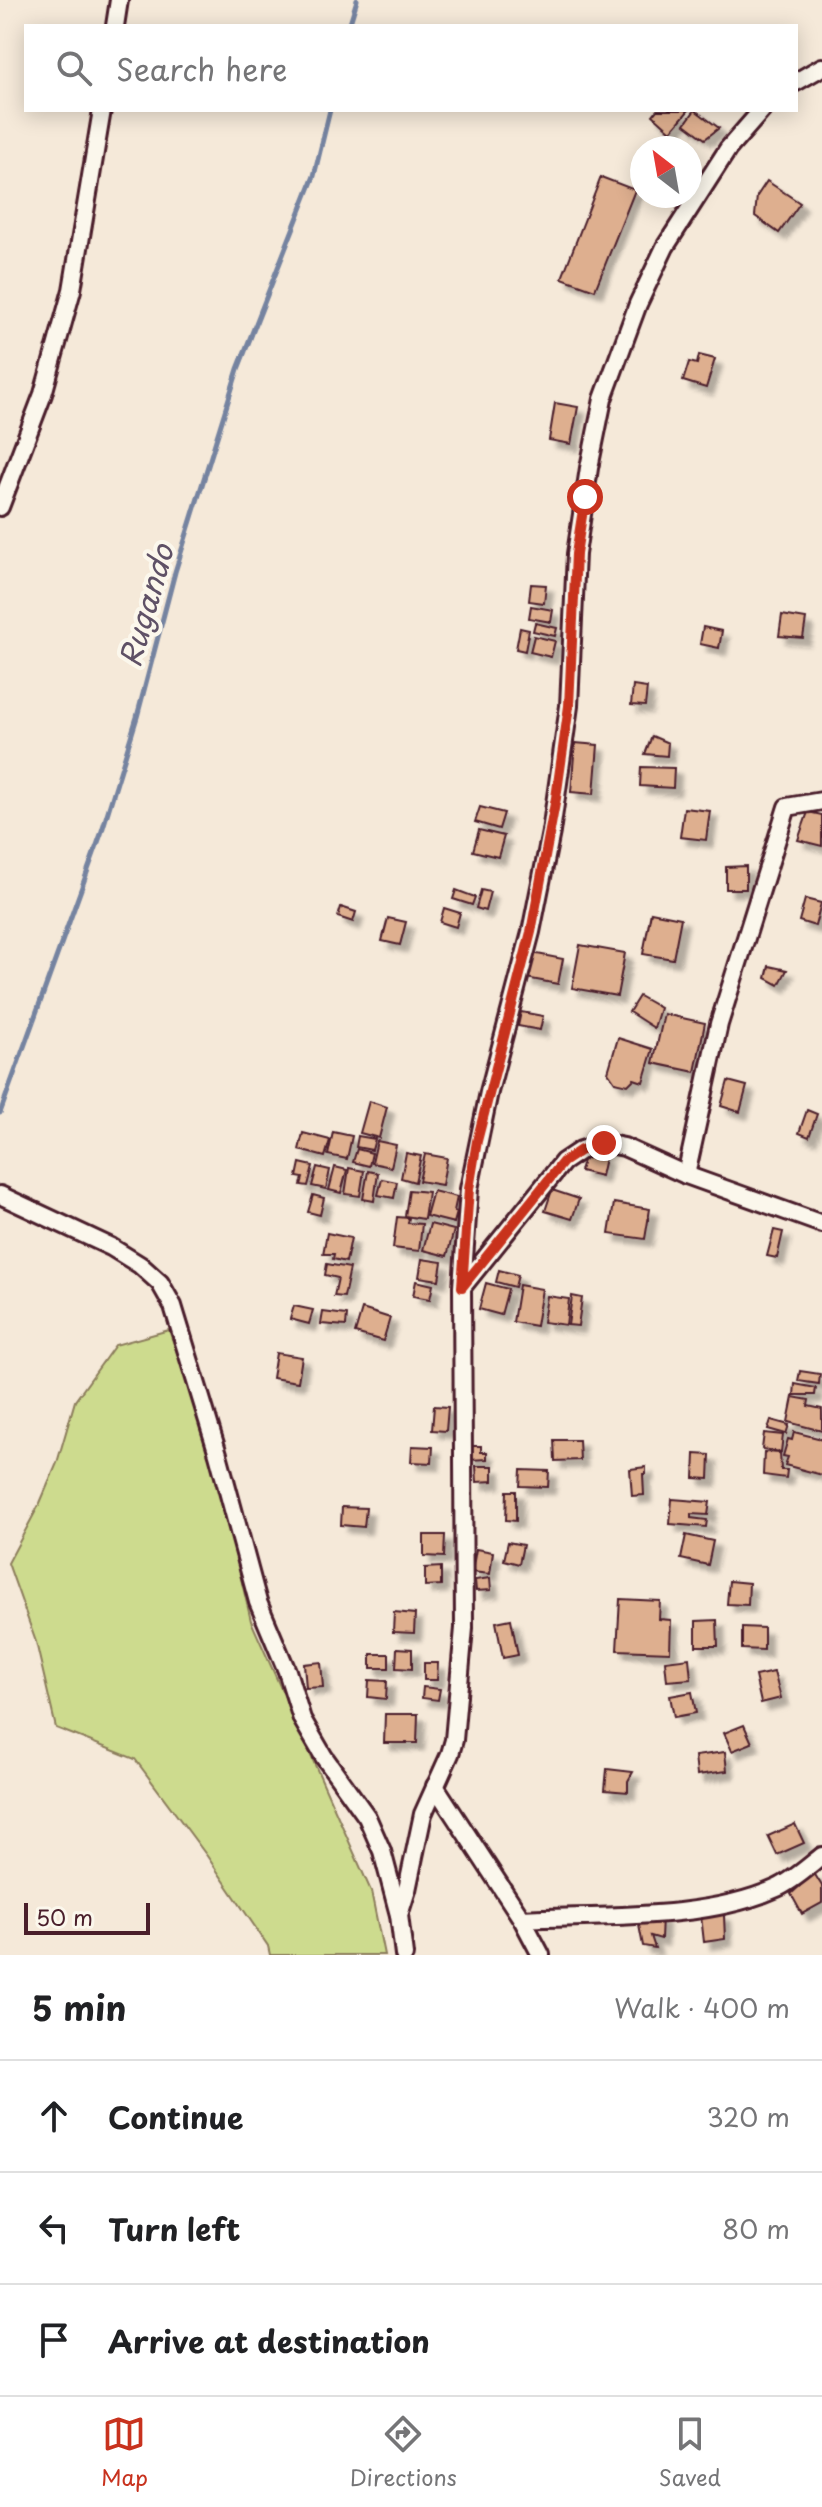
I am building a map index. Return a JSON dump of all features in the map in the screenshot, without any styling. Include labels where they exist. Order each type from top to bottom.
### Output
[{"type":"street","points":[[115,24],[119,0]]},
{"type":"street","points":[[798,81],[822,67]]},
{"type":"street","points":[[0,507],[43,394],[72,290],[102,112]]},
{"type":"street","points":[[399,1915],[411,1876],[423,1814],[453,1748],[464,1628],[462,1287],[469,1189],[477,1141],[531,932],[553,821],[569,706],[576,554],[603,399],[638,304],[665,247],[728,149],[760,112]]},
{"type":"street","points":[[686,1175],[719,1024],[787,807],[822,801]]},
{"type":"street","points":[[462,1287],[563,1162],[581,1150],[604,1143],[624,1147],[686,1175],[822,1224]]},
{"type":"street","points":[[0,1195],[111,1247],[140,1265],[160,1283],[173,1306],[218,1454],[258,1602],[287,1671],[302,1719],[324,1757],[367,1817],[382,1851],[399,1915],[404,1955]]},
{"type":"street","points":[[435,1786],[522,1919],[541,1955]]},
{"type":"street","points":[[522,1919],[688,1912],[738,1903],[780,1887],[822,1856]]},
{"type":"green space","points":[[169,1330],[211,1450],[251,1621],[371,1891],[384,1955],[270,1955],[268,1946],[207,1856],[135,1759],[56,1728],[36,1642],[8,1563],[57,1463],[75,1401],[115,1345]]},
{"type":"building","points":[[655,112],[687,112],[671,131],[653,115]]},
{"type":"building","points":[[694,112],[719,128],[705,139],[685,124]]},
{"type":"building","points":[[601,177],[630,188],[630,202],[595,290],[562,278]]},
{"type":"building","points":[[767,181],[800,203],[779,233],[755,216],[757,196]]},
{"type":"building","points":[[699,355],[715,359],[706,388],[683,381],[689,362],[697,364]]},
{"type":"building","points":[[555,403],[578,407],[571,444],[549,440]]},
{"type":"building","points":[[531,584],[546,585],[544,603],[529,601]]},
{"type":"building","points":[[531,606],[553,610],[551,622],[529,618]]},
{"type":"building","points":[[782,615],[806,619],[803,638],[779,636]]},
{"type":"building","points":[[535,623],[557,628],[555,636],[533,631]]},
{"type":"building","points":[[703,627],[722,631],[719,648],[700,644]]},
{"type":"building","points":[[520,628],[529,630],[525,651],[516,649]]},
{"type":"building","points":[[534,636],[555,641],[551,657],[530,652]]},
{"type":"building","points":[[633,686],[647,688],[645,706],[631,705]]},
{"type":"building","points":[[652,736],[668,743],[667,756],[645,754]]},
{"type":"building","points":[[575,743],[598,745],[594,794],[571,792]]},
{"type":"building","points":[[641,767],[674,768],[673,788],[640,786]]},
{"type":"building","points":[[480,807],[504,813],[499,829],[475,822]]},
{"type":"building","points":[[684,808],[710,811],[706,840],[680,837]]},
{"type":"building","points":[[808,812],[822,815],[822,846],[798,840]]},
{"type":"building","points":[[479,830],[504,836],[498,857],[473,851]]},
{"type":"building","points":[[746,866],[746,889],[726,889],[726,867]]},
{"type":"building","points":[[456,890],[475,897],[472,905],[453,899]]},
{"type":"building","points":[[481,890],[490,892],[485,911],[476,908]]},
{"type":"building","points":[[805,899],[821,903],[815,926],[799,921]]},
{"type":"building","points":[[341,907],[356,912],[353,922],[338,917]]},
{"type":"building","points":[[444,908],[460,913],[456,927],[440,922]]},
{"type":"building","points":[[651,912],[681,918],[673,959],[643,954]]},
{"type":"building","points":[[388,918],[406,922],[400,945],[382,941]]},
{"type":"building","points":[[580,945],[625,953],[617,996],[572,988]]},
{"type":"building","points":[[532,953],[563,959],[558,984],[526,978]]},
{"type":"building","points":[[769,966],[787,970],[779,985],[766,978]]},
{"type":"building","points":[[639,996],[660,1008],[654,1028],[629,1012]]},
{"type":"building","points":[[521,1012],[543,1016],[540,1030],[518,1026]]},
{"type":"building","points":[[664,1014],[705,1023],[695,1072],[653,1063]]},
{"type":"building","points":[[618,1038],[653,1049],[643,1082],[634,1079],[628,1085],[615,1082],[608,1072]]},
{"type":"building","points":[[728,1081],[747,1086],[740,1112],[721,1106]]},
{"type":"building","points":[[369,1101],[387,1107],[379,1138],[360,1133]]},
{"type":"building","points":[[807,1110],[817,1114],[809,1137],[799,1133]]},
{"type":"building","points":[[333,1132],[352,1136],[347,1159],[328,1155]]},
{"type":"building","points":[[303,1133],[330,1140],[325,1157],[299,1150]]},
{"type":"building","points":[[358,1136],[375,1139],[372,1150],[356,1147]]},
{"type":"building","points":[[377,1141],[396,1145],[391,1167],[372,1163]]},
{"type":"building","points":[[357,1149],[372,1153],[369,1166],[353,1162]]},
{"type":"building","points":[[406,1153],[421,1156],[415,1182],[401,1178]]},
{"type":"building","points":[[585,1153],[605,1158],[601,1176],[580,1171]]},
{"type":"building","points":[[425,1154],[447,1158],[442,1185],[419,1181]]},
{"type":"building","points":[[300,1163],[313,1166],[308,1186],[301,1185],[303,1178],[297,1177]]},
{"type":"building","points":[[317,1167],[330,1170],[326,1189],[312,1186]]},
{"type":"building","points":[[335,1167],[347,1170],[341,1193],[329,1190]]},
{"type":"building","points":[[349,1168],[364,1171],[360,1196],[345,1194]]},
{"type":"building","points":[[368,1171],[378,1173],[374,1201],[363,1199]]},
{"type":"building","points":[[382,1179],[397,1182],[394,1198],[378,1195]]},
{"type":"building","points":[[409,1190],[428,1192],[424,1219],[405,1216]]},
{"type":"building","points":[[552,1190],[579,1199],[572,1219],[545,1211]]},
{"type":"building","points":[[433,1191],[457,1197],[454,1223],[426,1216]]},
{"type":"building","points":[[313,1195],[324,1198],[320,1215],[308,1212]]},
{"type":"building","points":[[614,1203],[650,1209],[645,1239],[609,1234]]},
{"type":"building","points":[[397,1217],[409,1218],[408,1223],[422,1224],[419,1251],[393,1248]]},
{"type":"building","points":[[430,1224],[454,1230],[447,1256],[423,1250]]},
{"type":"building","points":[[774,1230],[783,1232],[777,1258],[767,1256]]},
{"type":"building","points":[[327,1233],[351,1238],[346,1262],[333,1259],[334,1254],[323,1254]]},
{"type":"building","points":[[422,1259],[442,1262],[439,1280],[419,1277]]},
{"type":"building","points":[[327,1264],[350,1268],[344,1297],[334,1296],[338,1278],[325,1275]]},
{"type":"building","points":[[499,1270],[518,1275],[515,1287],[496,1282]]},
{"type":"building","points":[[416,1281],[433,1285],[430,1299],[413,1296]]},
{"type":"building","points":[[486,1283],[508,1289],[501,1315],[479,1309]]},
{"type":"building","points":[[519,1285],[542,1289],[536,1326],[513,1322]]},
{"type":"building","points":[[547,1296],[569,1299],[566,1325],[543,1322]]},
{"type":"building","points":[[572,1296],[582,1298],[578,1326],[568,1325]]},
{"type":"building","points":[[294,1306],[313,1310],[309,1324],[290,1319]]},
{"type":"building","points":[[362,1309],[390,1318],[383,1341],[355,1333]]},
{"type":"building","points":[[323,1312],[347,1315],[346,1326],[321,1324]]},
{"type":"building","points":[[276,1353],[302,1357],[298,1382],[272,1378]]},
{"type":"building","points":[[800,1371],[820,1374],[819,1384],[798,1381]]},
{"type":"building","points":[[795,1384],[816,1388],[815,1395],[794,1395]]},
{"type":"building","points":[[793,1397],[809,1400],[808,1406],[822,1409],[822,1431],[788,1422]]},
{"type":"building","points":[[434,1406],[448,1407],[446,1431],[432,1430]]},
{"type":"building","points":[[771,1420],[789,1425],[786,1434],[768,1429]]},
{"type":"building","points":[[794,1432],[822,1439],[822,1475],[785,1465],[788,1457],[783,1456],[788,1439],[792,1440]]},
{"type":"building","points":[[764,1433],[783,1435],[781,1452],[762,1449]]},
{"type":"building","points":[[554,1440],[579,1440],[580,1460],[555,1461]]},
{"type":"building","points":[[412,1446],[433,1447],[432,1463],[411,1462]]},
{"type":"building","points":[[469,1446],[481,1446],[481,1452],[487,1452],[487,1459],[469,1460]]},
{"type":"building","points":[[764,1452],[780,1453],[781,1470],[787,1470],[786,1478],[763,1475]]},
{"type":"building","points":[[695,1454],[710,1455],[709,1479],[694,1478]]},
{"type":"building","points":[[476,1466],[493,1466],[493,1481],[477,1482]]},
{"type":"building","points":[[646,1467],[646,1474],[643,1474],[644,1495],[632,1496],[630,1469]]},
{"type":"building","points":[[521,1470],[549,1471],[548,1487],[520,1486]]},
{"type":"building","points":[[507,1491],[516,1491],[516,1521],[506,1520]]},
{"type":"building","points":[[672,1499],[710,1502],[708,1515],[691,1514],[691,1518],[707,1520],[706,1527],[670,1524]]},
{"type":"building","points":[[342,1507],[366,1508],[364,1527],[341,1525]]},
{"type":"building","points":[[424,1535],[445,1535],[444,1557],[424,1556]]},
{"type":"building","points":[[686,1535],[713,1541],[708,1565],[681,1559]]},
{"type":"building","points":[[508,1542],[523,1545],[519,1564],[504,1560]]},
{"type":"building","points":[[476,1549],[493,1552],[490,1574],[472,1572]]},
{"type":"building","points":[[441,1567],[441,1585],[425,1586],[425,1568]]},
{"type":"building","points":[[490,1578],[491,1590],[476,1591],[475,1580]]},
{"type":"building","points":[[729,1581],[749,1583],[748,1605],[727,1604]]},
{"type":"building","points":[[620,1599],[660,1601],[659,1619],[671,1620],[670,1652],[617,1650]]},
{"type":"building","points":[[394,1612],[415,1614],[414,1633],[393,1632]]},
{"type":"building","points":[[511,1619],[518,1655],[503,1658],[496,1622]]},
{"type":"building","points":[[717,1620],[718,1646],[696,1646],[696,1621]]},
{"type":"building","points":[[742,1627],[764,1628],[764,1650],[742,1649]]},
{"type":"building","points":[[397,1648],[412,1649],[412,1669],[396,1668]]},
{"type":"building","points":[[371,1654],[389,1654],[389,1668],[371,1668]]},
{"type":"building","points":[[689,1658],[691,1679],[667,1681],[665,1661]]},
{"type":"building","points":[[321,1662],[323,1687],[306,1688],[304,1664]]},
{"type":"building","points":[[424,1663],[438,1663],[437,1680],[424,1680]]},
{"type":"building","points":[[774,1672],[781,1698],[761,1703],[755,1676]]},
{"type":"building","points":[[369,1680],[387,1681],[386,1699],[368,1697]]},
{"type":"building","points":[[423,1687],[440,1689],[438,1700],[422,1698]]},
{"type":"building","points":[[692,1692],[696,1713],[674,1717],[670,1696]]},
{"type":"building","points":[[385,1714],[418,1714],[417,1743],[384,1743]]},
{"type":"building","points":[[744,1725],[752,1743],[732,1751],[724,1733]]},
{"type":"building","points":[[725,1752],[727,1771],[697,1775],[695,1756]]},
{"type":"building","points":[[607,1769],[633,1772],[628,1781],[628,1792],[605,1790]]},
{"type":"building","points":[[795,1824],[804,1843],[777,1855],[768,1836]]},
{"type":"building","points":[[814,1873],[822,1886],[822,1903],[802,1914],[791,1894]]},
{"type":"building","points":[[714,1913],[724,1915],[725,1939],[704,1942],[701,1916]]},
{"type":"building","points":[[662,1917],[661,1939],[651,1936],[655,1948],[643,1946],[638,1920]]},
{"type":"waterway","name":"Rugando","points":[[350,24],[357,0]]},
{"type":"waterway","name":"Rugando","points":[[0,1113],[101,834],[137,717],[175,572],[238,369],[314,176],[330,112]]},
{"type":"route","points":[[585,497],[572,599],[569,706],[563,755],[531,932],[477,1141],[469,1189],[462,1287],[563,1162],[581,1150],[604,1143]]}]
